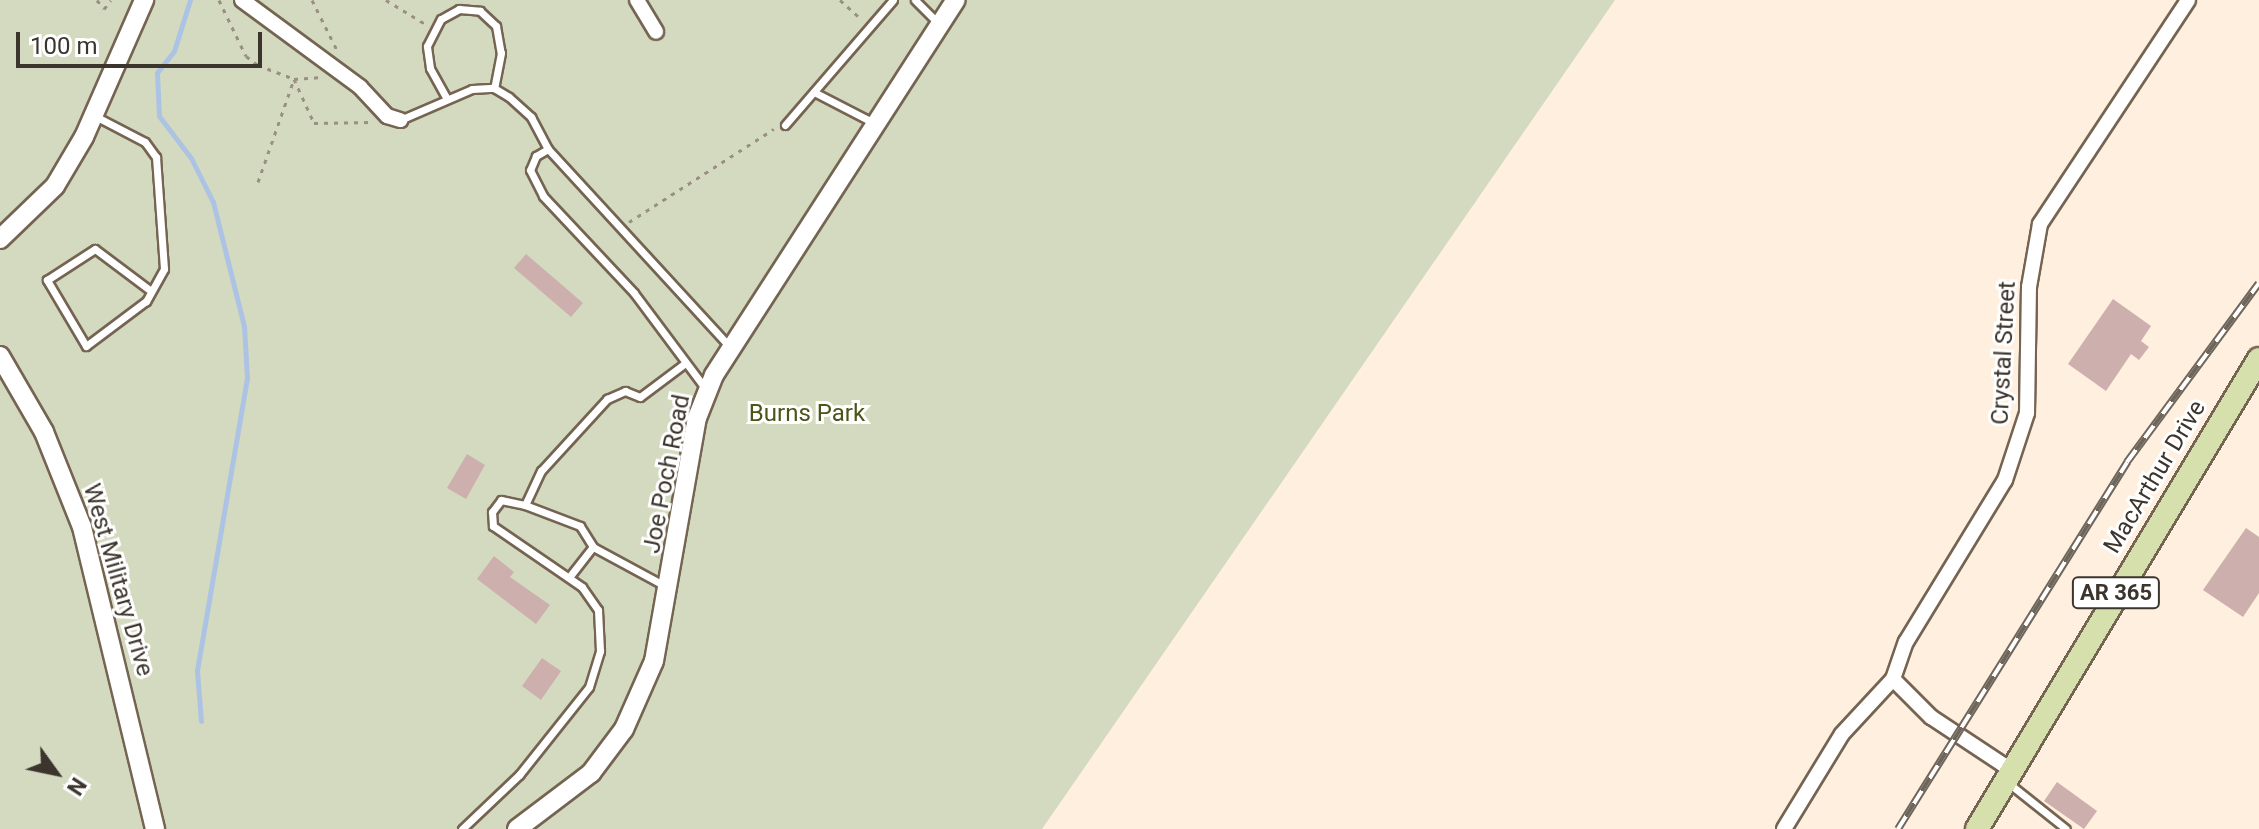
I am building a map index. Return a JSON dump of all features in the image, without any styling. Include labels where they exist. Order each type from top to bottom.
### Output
[{"type":"main road","name":"MacArthur Drive","points":[[1977,829],[2259,359]]},
{"type":"street","points":[[0,238],[55,186],[93,115],[144,0]]},
{"type":"street","points":[[242,0],[344,74],[387,116],[400,120]]},
{"type":"street","points":[[637,0],[656,32]]},
{"type":"street","name":"Joe Poch Road","points":[[517,829],[591,773],[624,729],[654,661],[670,588],[697,418],[707,390],[729,346],[956,0]]},
{"type":"street","name":"Crystal Street","points":[[1784,829],[1842,734],[1893,679],[1906,642],[2005,480],[2022,436],[2029,390],[2031,260],[2040,224],[2188,0]]},
{"type":"street","name":"West Military Drive","points":[[0,356],[44,432],[82,527],[155,829]]},
{"type":"street","points":[[1893,679],[1931,717],[2008,775]]},
{"type":"street","points":[[151,804],[164,829]]},
{"type":"lane","points":[[785,125],[893,0]]},
{"type":"lane","points":[[915,0],[939,24]]},
{"type":"lane","points":[[447,99],[426,56],[433,29],[459,9],[480,11],[492,20],[501,53],[494,88]]},
{"type":"lane","points":[[400,120],[447,99],[494,88],[523,108],[548,149],[729,346]]},
{"type":"lane","points":[[814,92],[876,124]]},
{"type":"lane","points":[[93,115],[145,142],[156,157],[164,269],[151,291],[86,346],[47,280],[95,249],[151,291]]},
{"type":"lane","points":[[548,149],[532,163],[539,188],[634,293],[684,364],[707,390]]},
{"type":"lane","points":[[525,505],[541,471],[607,399],[625,391],[640,397],[684,364]]},
{"type":"lane","points":[[462,829],[519,775],[593,680],[600,651],[598,610],[570,576],[490,523],[501,500],[525,505],[580,526],[593,547],[670,588]]},
{"type":"lane","points":[[570,576],[593,547]]},
{"type":"lane","points":[[2008,775],[2066,829]]},
{"type":"path","points":[[97,0],[104,9],[111,0]]},
{"type":"path","points":[[219,0],[246,56],[294,79],[344,74],[329,29],[312,0]]},
{"type":"path","points":[[386,0],[433,29]]},
{"type":"path","points":[[840,0],[870,27]]},
{"type":"path","points":[[294,79],[314,123],[400,120]]},
{"type":"path","points":[[258,182],[294,79]]},
{"type":"path","points":[[619,229],[785,125]]},
{"type":"green space","name":"Burns Park","points":[[0,0],[1615,0],[1042,829],[0,829]]},
{"type":"building","points":[[526,254],[583,303],[571,317],[514,268]]},
{"type":"building","points":[[2113,299],[2151,326],[2141,341],[2149,347],[2139,360],[2131,354],[2106,391],[2068,364]]},
{"type":"building","points":[[467,454],[485,465],[466,499],[447,488]]},
{"type":"building","points":[[2246,528],[2259,537],[2259,593],[2243,617],[2203,590]]},
{"type":"building","points":[[494,556],[514,572],[510,577],[550,605],[536,624],[477,579]]},
{"type":"building","points":[[542,658],[561,671],[541,700],[522,686]]},
{"type":"building","points":[[2057,782],[2097,811],[2084,829],[2044,801]]},
{"type":"waterway","points":[[190,0],[174,51],[157,73],[159,116],[191,158],[213,202],[244,326],[247,378],[197,671],[201,721]]},
{"type":"railway","points":[[1898,829],[2127,462],[2259,283]]}]
